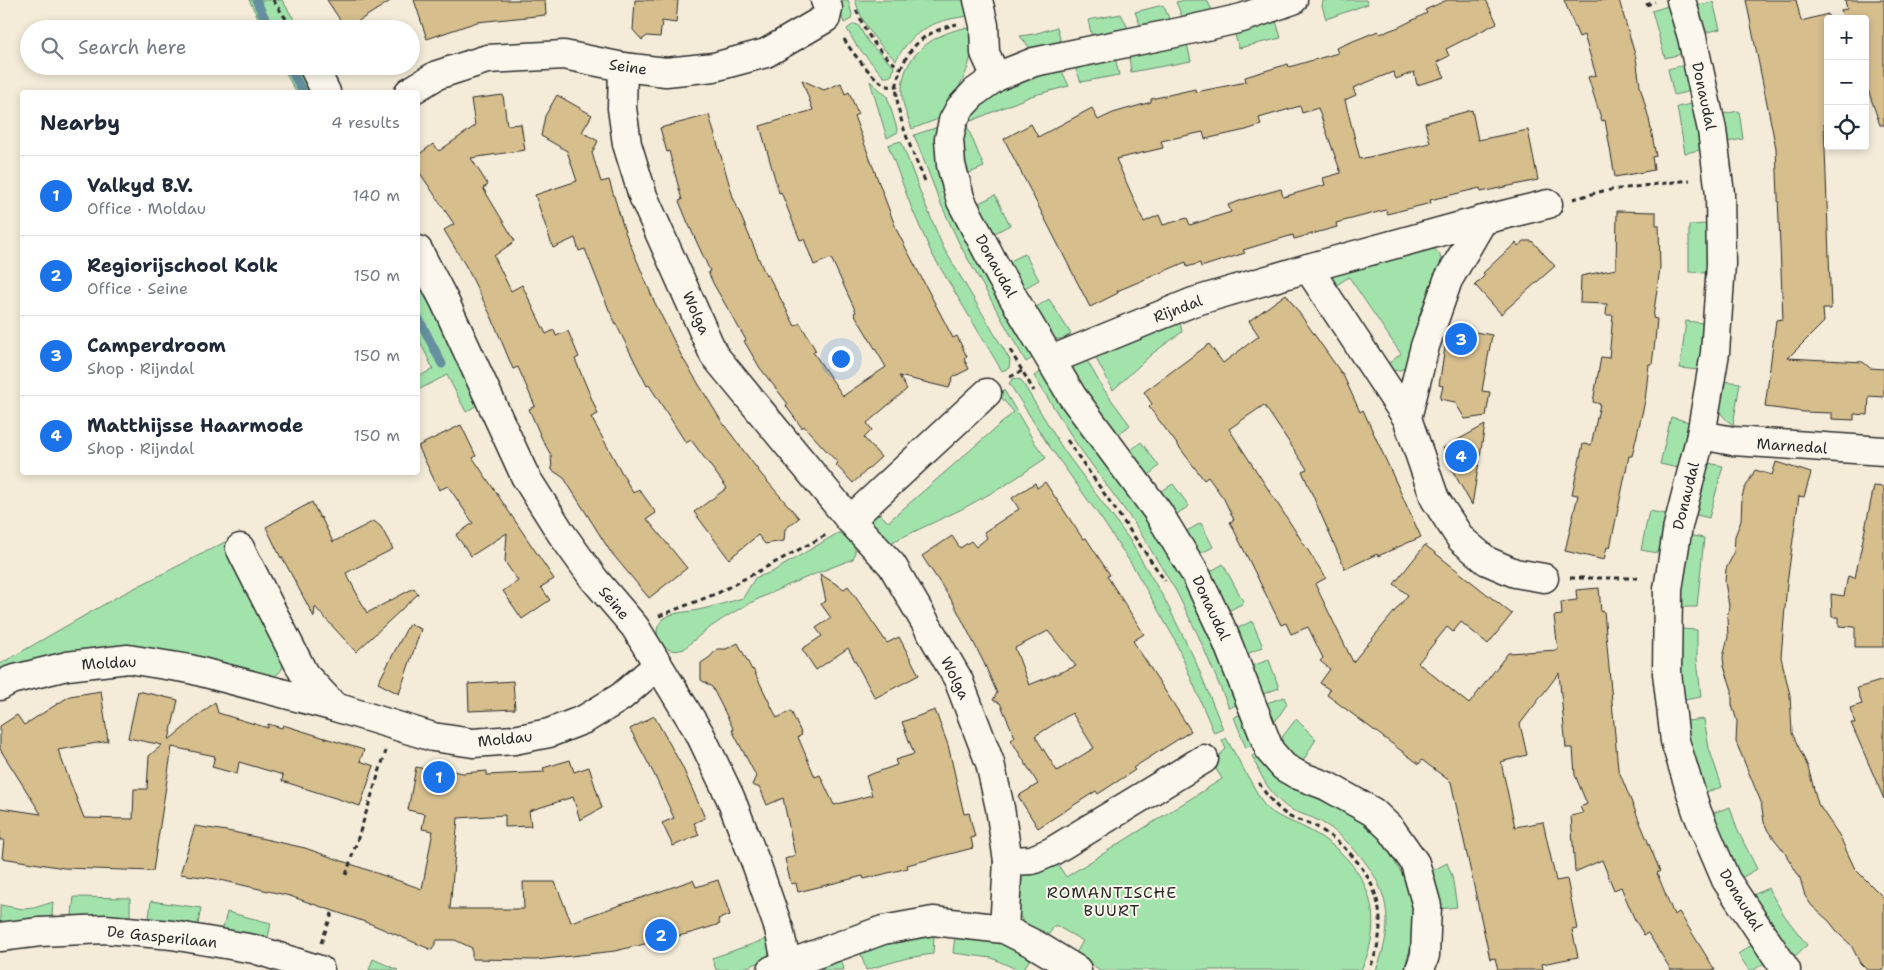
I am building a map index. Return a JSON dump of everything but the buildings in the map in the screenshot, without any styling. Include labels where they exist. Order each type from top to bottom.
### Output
[{"type":"street","name":"Seine","points":[[412,90],[437,75],[487,59],[564,55],[623,68],[666,72],[714,66],[766,54],[826,18],[828,8],[825,0]]},
{"type":"street","points":[[978,0],[984,25],[985,53],[996,76]]},
{"type":"street","name":"Donaudal","points":[[1293,0],[1242,18],[1034,62],[996,76],[975,92],[960,108],[953,121],[949,139],[951,165],[961,201],[1001,277],[1050,360],[1072,396],[1158,512],[1196,575],[1224,634],[1270,751],[1284,767],[1298,775],[1327,786],[1373,812],[1391,829],[1415,862],[1427,906],[1424,955],[1420,970]]},
{"type":"street","name":"Donaudal","points":[[1681,0],[1692,36],[1712,130],[1718,178],[1721,264],[1715,353],[1702,435],[1678,526],[1668,589],[1667,673],[1675,741],[1697,812],[1726,880],[1786,970]]},
{"type":"street","name":"Wolga","points":[[623,68],[622,108],[626,135],[643,196],[714,355],[850,520],[892,565],[958,679],[990,763],[1000,808],[1008,861],[1004,929]]},
{"type":"street","points":[[317,75],[325,90]]},
{"type":"street","name":"Rijndal","points":[[1050,360],[1193,302],[1308,268],[1548,204]]},
{"type":"street","points":[[1407,418],[1425,346],[1448,280],[1483,220]]},
{"type":"street","name":"Seine","points":[[420,254],[444,300],[525,476],[561,533],[594,579],[634,627],[700,734],[730,797],[779,929],[782,969]]},
{"type":"street","points":[[1308,268],[1407,418],[1435,499],[1462,539],[1487,561],[1515,573],[1544,578]]},
{"type":"street","points":[[850,520],[987,393]]},
{"type":"street","name":"Marnedal","points":[[1702,435],[1733,442],[1884,451]]},
{"type":"street","name":"Moldau","points":[[240,548],[304,674],[335,707]]},
{"type":"street","name":"Moldau","points":[[0,686],[11,680],[66,666],[128,659],[190,669],[335,707],[434,737],[473,743],[514,740],[549,733],[585,719],[621,697],[658,665]]},
{"type":"street","points":[[1008,861],[1032,860],[1051,852],[1204,759]]},
{"type":"street","points":[[782,969],[883,930],[933,921],[1004,929],[1036,945],[1077,970]]},
{"type":"street","name":"De Gasperilaan","points":[[0,937],[40,932],[105,929],[172,935],[254,949],[320,970]]},
{"type":"path","points":[[273,0],[287,20]]},
{"type":"path","points":[[854,6],[868,36],[884,55],[900,68]]},
{"type":"path","points":[[847,46],[879,81],[888,86],[897,86]]},
{"type":"path","points":[[1548,204],[1603,192],[1718,178]]},
{"type":"path","points":[[987,393],[1002,380],[1050,360]]},
{"type":"path","points":[[634,627],[718,593],[812,544],[850,520]]},
{"type":"path","points":[[1544,578],[1634,577],[1670,579]]},
{"type":"path","points":[[346,875],[393,726]]},
{"type":"path","points":[[1257,781],[1271,801],[1290,817],[1314,825],[1338,843],[1364,869],[1379,905],[1381,925],[1376,954],[1369,970]]},
{"type":"green space","points":[[249,0],[282,0],[294,20],[259,20]]},
{"type":"green space","points":[[837,0],[848,0],[852,14],[851,19],[844,23]]},
{"type":"green space","points":[[855,0],[968,0],[971,16],[947,20],[928,27],[911,40],[896,60],[871,33]]},
{"type":"green space","points":[[1207,0],[1212,10],[1210,14],[1183,19],[1176,2]]},
{"type":"green space","points":[[1325,0],[1366,0],[1368,4],[1326,19],[1322,6]]},
{"type":"green space","points":[[1713,2],[1720,29],[1704,33],[1696,6]]},
{"type":"green space","points":[[1163,5],[1170,20],[1141,27],[1135,12]]},
{"type":"green space","points":[[1668,6],[1672,8],[1682,54],[1665,58],[1652,11]]},
{"type":"green space","points":[[1121,14],[1128,28],[1125,33],[1092,37],[1088,20]]},
{"type":"green space","points":[[1271,19],[1276,21],[1281,38],[1239,48],[1234,32]]},
{"type":"green space","points":[[854,24],[858,25],[869,43],[894,67],[892,75],[884,77],[856,45],[847,29]]},
{"type":"green space","points":[[1057,27],[1061,43],[1034,49],[1029,47],[1020,36],[1034,34]]},
{"type":"green space","points":[[964,28],[974,30],[967,70],[961,83],[941,118],[912,129],[902,95],[906,69],[912,59],[929,42],[952,31]]},
{"type":"green space","points":[[1187,44],[1191,61],[1131,72],[1129,56]]},
{"type":"green space","points":[[1115,57],[1119,75],[1081,82],[1075,67]]},
{"type":"green space","points":[[1685,65],[1691,91],[1674,95],[1668,69]]},
{"type":"green space","points":[[1061,69],[1069,86],[1031,96],[971,121],[966,118],[988,94],[1021,79]]},
{"type":"green space","points":[[287,75],[309,75],[316,90],[295,90]]},
{"type":"green space","points":[[870,81],[887,96],[898,132],[887,138]]},
{"type":"green space","points":[[1692,104],[1697,106],[1703,147],[1700,150],[1685,153],[1677,107]]},
{"type":"green space","points":[[1739,111],[1743,139],[1727,142],[1722,114]]},
{"type":"green space","points":[[963,126],[967,126],[984,167],[967,174],[958,156]]},
{"type":"green space","points":[[938,127],[1034,357],[1026,362],[960,245],[940,202],[914,135]]},
{"type":"green space","points":[[901,141],[943,247],[1010,360],[1009,368],[1002,371],[932,254],[912,209],[888,145]]},
{"type":"green space","points":[[995,195],[1010,225],[995,233],[991,232],[978,207],[979,203]]},
{"type":"green space","points":[[1707,224],[1709,270],[1706,273],[1689,272],[1689,225]]},
{"type":"green space","points":[[1432,246],[1440,255],[1442,268],[1421,310],[1406,365],[1401,370],[1389,371],[1385,366],[1401,354],[1349,277],[1332,288],[1332,278],[1337,268]]},
{"type":"green space","points":[[1025,254],[1039,280],[1023,289],[1008,262]]},
{"type":"green space","points":[[420,273],[480,403],[466,412],[447,375],[420,389],[420,376],[433,369],[420,341]]},
{"type":"green space","points":[[1049,299],[1071,334],[1062,339],[1054,339],[1035,308]]},
{"type":"green space","points":[[1686,321],[1703,323],[1706,326],[1701,369],[1698,370],[1680,368]]},
{"type":"green space","points":[[1180,322],[1182,332],[1153,353],[1113,390],[1092,351]]},
{"type":"green space","points":[[1084,355],[1102,387],[1130,425],[1118,435],[1113,434],[1070,369],[1071,364]]},
{"type":"green space","points":[[1043,371],[1170,555],[1188,585],[1244,702],[1229,708],[1198,635],[1176,591],[1135,524],[1076,443],[1034,376]]},
{"type":"green space","points":[[1014,378],[1021,380],[1063,449],[1129,539],[1165,600],[1195,660],[1223,729],[1214,733],[1174,638],[1134,568],[1047,443],[1009,383]]},
{"type":"green space","points":[[1723,381],[1740,383],[1733,425],[1722,415],[1720,410],[1719,400]]},
{"type":"green space","points":[[1004,390],[1046,458],[1004,486],[962,509],[888,544],[874,526],[870,512],[875,509],[888,522],[1014,412],[1000,396],[1000,392]]},
{"type":"green space","points":[[1671,417],[1689,422],[1691,425],[1681,466],[1678,468],[1660,464]]},
{"type":"green space","points":[[1141,442],[1159,466],[1148,476],[1130,451]]},
{"type":"green space","points":[[1708,463],[1723,466],[1709,518],[1693,514]]},
{"type":"green space","points":[[1173,484],[1189,506],[1174,516],[1158,493]]},
{"type":"green space","points":[[1649,511],[1666,514],[1668,517],[1662,551],[1658,553],[1641,550]]},
{"type":"green space","points":[[1201,523],[1213,547],[1198,555],[1185,532]]},
{"type":"green space","points":[[838,533],[847,536],[853,542],[855,554],[853,559],[786,586],[742,607],[702,633],[684,649],[676,651],[668,649],[659,640],[657,634],[658,627],[661,621],[668,616],[704,609],[743,598],[755,578],[772,572]]},
{"type":"green space","points":[[1688,535],[1704,538],[1697,607],[1680,607],[1680,569]]},
{"type":"green space","points":[[225,542],[285,659],[279,673],[273,677],[266,681],[128,647],[97,648],[67,652],[0,672],[0,664],[117,597]]},
{"type":"green space","points":[[1223,564],[1244,603],[1228,611],[1223,610],[1208,573]]},
{"type":"green space","points":[[1252,621],[1263,647],[1247,654],[1244,653],[1236,629]]},
{"type":"green space","points":[[1679,629],[1697,630],[1697,659],[1701,697],[1684,700],[1681,698]]},
{"type":"green space","points":[[1269,660],[1279,688],[1255,697],[1249,672],[1252,666]]},
{"type":"green space","points":[[1284,697],[1287,704],[1272,726],[1258,706]]},
{"type":"green space","points":[[1247,712],[1259,742],[1246,748],[1234,717]]},
{"type":"green space","points":[[1296,719],[1316,739],[1303,761],[1299,762],[1284,750],[1281,743],[1283,736]]},
{"type":"green space","points":[[1704,719],[1709,748],[1722,787],[1706,792],[1702,790],[1685,725],[1687,721]]},
{"type":"green space","points":[[1226,738],[1264,805],[1279,816],[1327,841],[1343,855],[1356,871],[1366,888],[1371,907],[1373,927],[1369,948],[1361,970],[1100,970],[1076,953],[1083,941],[1055,925],[1047,937],[1025,924],[1019,915],[1019,873],[1055,860],[1066,877],[1222,779],[1212,762],[1226,749],[1222,740]]},
{"type":"green space","points":[[1261,751],[1297,788],[1349,814],[1368,826],[1385,845],[1403,876],[1413,908],[1412,942],[1404,970],[1376,970],[1386,936],[1387,920],[1386,905],[1375,876],[1353,848],[1336,832],[1313,818],[1287,807],[1273,794],[1252,756]]},
{"type":"green space","points":[[1730,807],[1737,829],[1757,869],[1743,877],[1739,876],[1711,817],[1713,813]]},
{"type":"green space","points":[[1447,863],[1452,876],[1457,907],[1439,909],[1430,872]]},
{"type":"green space","points":[[1768,888],[1784,915],[1807,945],[1794,957],[1752,900],[1753,895]]},
{"type":"green space","points":[[74,897],[130,898],[130,916],[127,920],[74,919],[72,915]]},
{"type":"green space","points":[[151,901],[201,908],[198,924],[195,926],[152,922],[149,918]]},
{"type":"green space","points":[[53,902],[50,920],[0,926],[0,905],[23,909],[34,908]]},
{"type":"green space","points":[[227,912],[271,923],[268,938],[264,940],[225,932],[223,928]]},
{"type":"green space","points":[[927,935],[934,936],[933,954],[907,958],[866,970],[861,954],[863,949]]},
{"type":"green space","points":[[955,936],[1000,940],[1031,956],[1023,970],[1018,970],[992,958],[953,953]]},
{"type":"green space","points":[[770,938],[770,950],[762,961],[747,967],[716,970],[712,958]]},
{"type":"green space","points":[[1753,944],[1766,962],[1754,970],[1749,970],[1738,954]]},
{"type":"green space","points":[[841,958],[844,970],[808,970]]},
{"type":"green space","points":[[373,959],[398,970],[369,970]]},
{"type":"waterway","points":[[256,0],[266,20]]},
{"type":"waterway","points":[[294,75],[302,90]]},
{"type":"waterway","points":[[420,321],[442,364]]},
{"type":"place","name":"Camperdroom","points":[[1461,339]]},
{"type":"place","name":"Matthijsse Haarmode","points":[[1461,456]]},
{"type":"place","name":"Valkyd B.V.","points":[[439,777]]},
{"type":"place","name":"Regiorijschool Kolk","points":[[661,935]]},
{"type":"district","name":"ROMANTISCHE BUURT","points":[[1112,901]]}]
